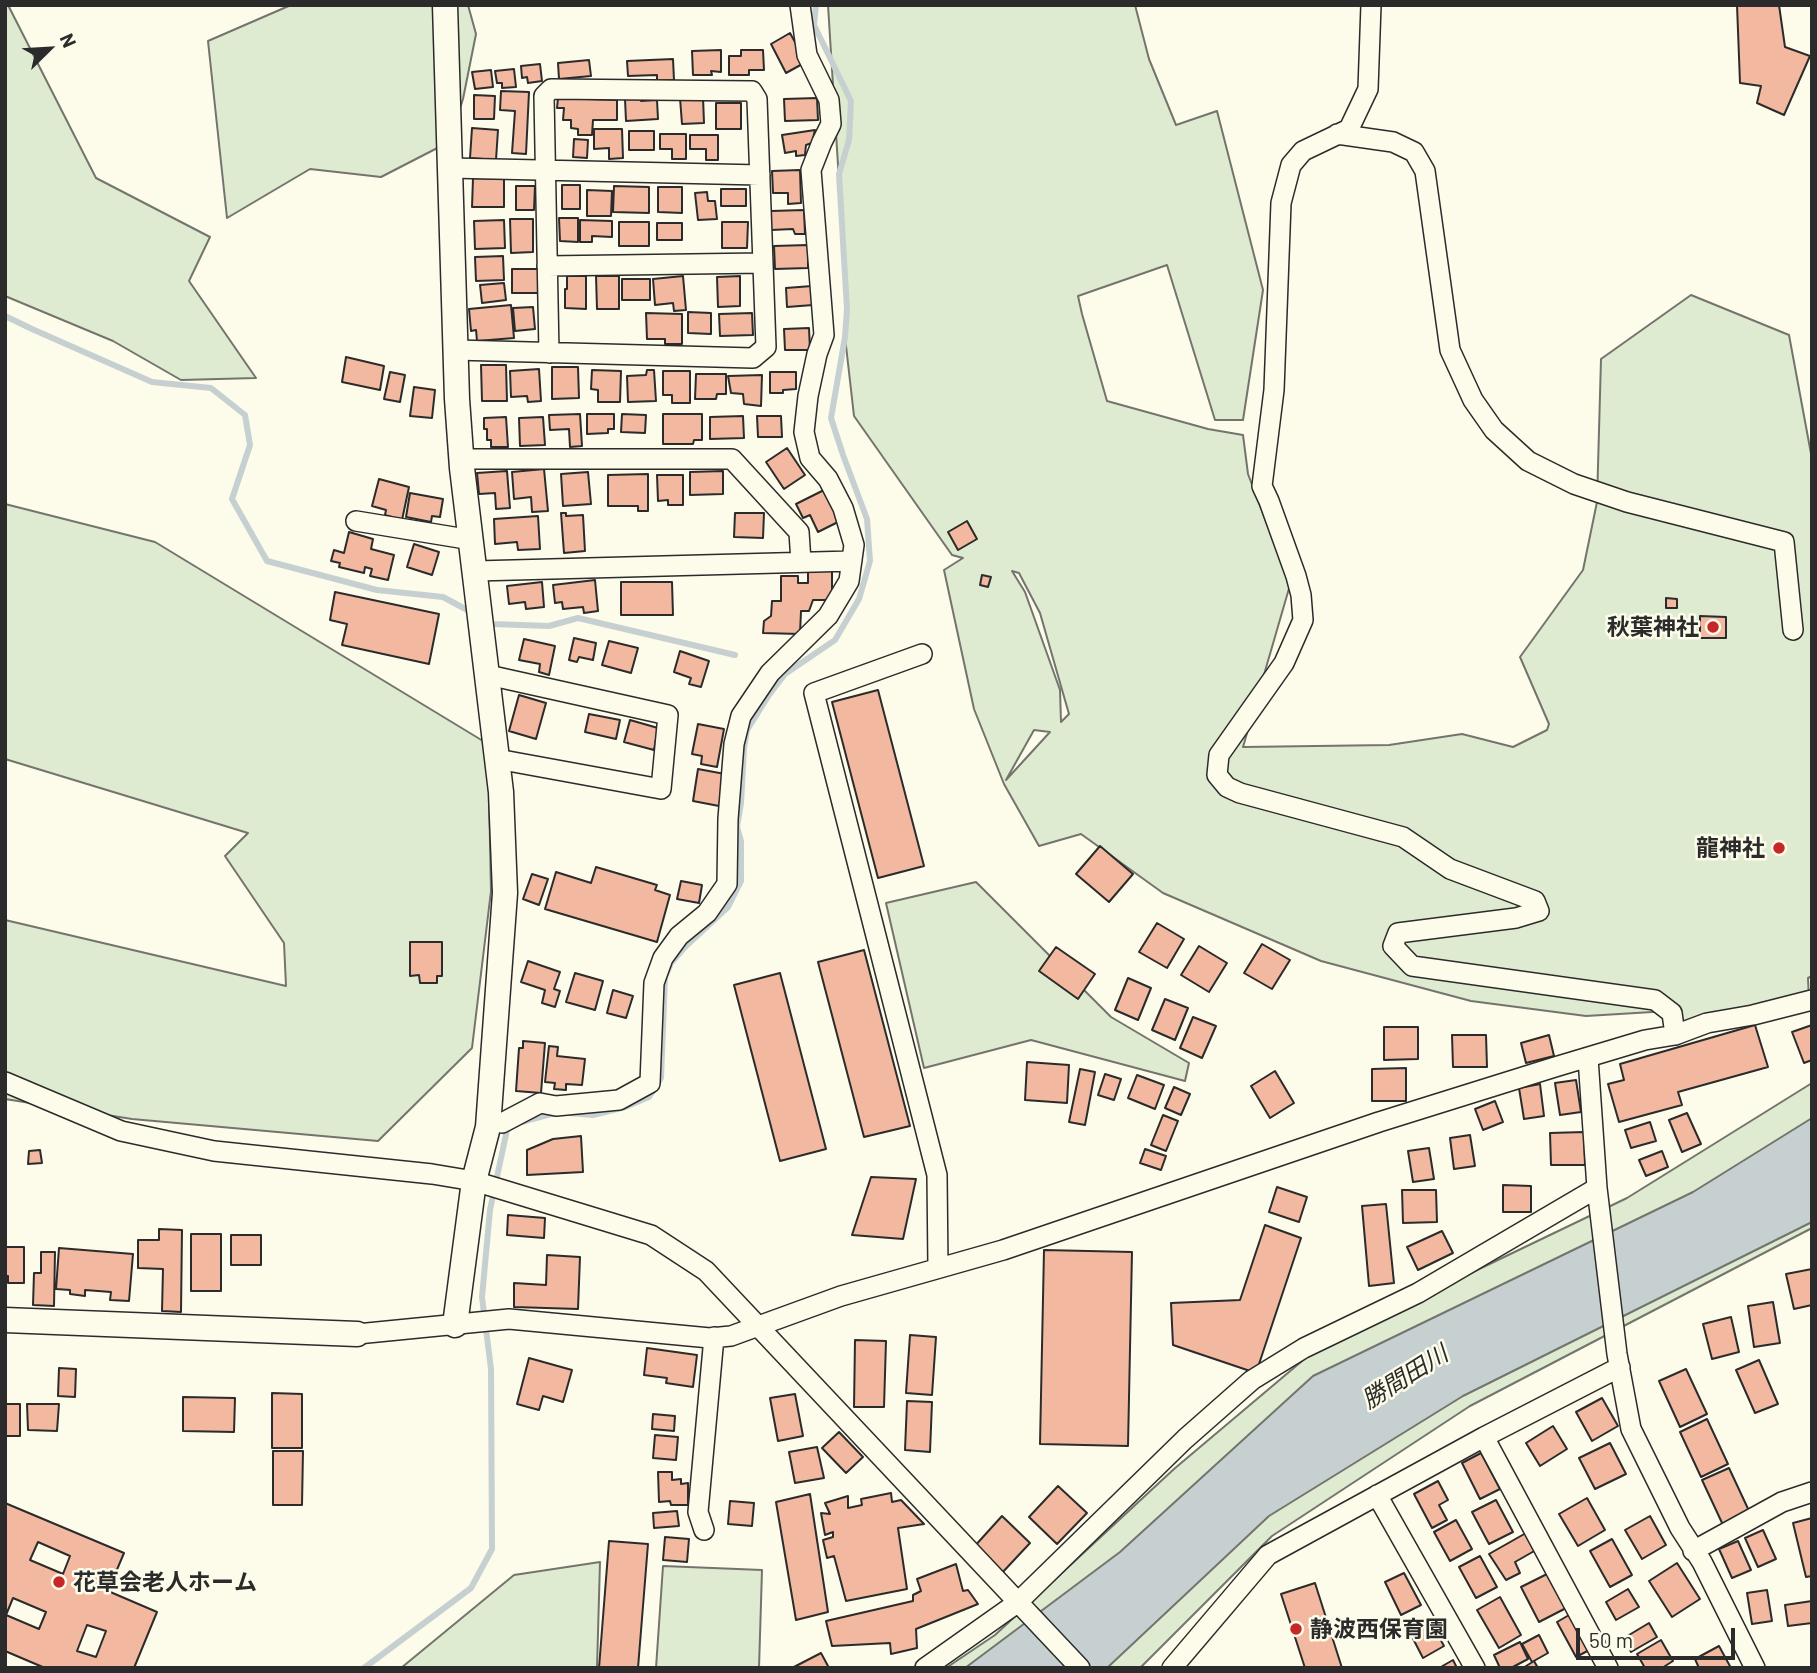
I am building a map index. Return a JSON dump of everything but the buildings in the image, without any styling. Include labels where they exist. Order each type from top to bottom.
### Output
[{"type":"street","points":[[444,5],[455,350],[462,459],[502,792],[505,893],[488,1127],[478,1182],[463,1324]]},
{"type":"street","points":[[488,1119],[502,1122],[540,1103],[556,1106],[619,1100],[650,1083],[654,983],[663,958],[679,936],[707,913],[727,884],[728,820],[734,744],[741,716],[771,673],[828,616],[849,581],[854,545],[843,508],[828,479],[810,458],[804,432],[808,396],[824,335],[811,170],[831,124],[829,100],[807,55],[800,5]]},
{"type":"street","points":[[1371,5],[1368,89],[1349,129],[1303,151],[1291,165],[1281,203],[1273,390],[1262,486],[1296,576],[1303,620],[1284,663],[1219,755],[1217,775],[1227,787],[1240,793],[1403,837],[1450,869],[1535,901],[1539,911],[1516,918],[1398,933],[1393,946],[1412,965],[1655,1000],[1672,1013],[1675,1035]]},
{"type":"street","points":[[455,350],[753,358],[766,347],[757,99],[752,92],[551,89],[544,96],[549,352]]},
{"type":"street","points":[[1337,134],[1394,142],[1414,152],[1425,171],[1450,350],[1473,400],[1494,430],[1528,461],[1574,485],[1628,502],[1784,541],[1793,630]]},
{"type":"street","points":[[450,169],[760,175]]},
{"type":"street","points":[[547,266],[763,264]]},
{"type":"street","points":[[462,459],[732,459],[799,532],[801,562]]},
{"type":"street","points":[[356,521],[472,540]]},
{"type":"street","points":[[476,571],[852,561]]},
{"type":"street","points":[[922,654],[814,693],[937,1175],[938,1268]]},
{"type":"street","points":[[488,675],[668,715],[661,789],[498,759]]},
{"type":"street","points":[[5,1320],[357,1334],[509,1319],[714,1337],[730,1335],[841,1296],[1003,1250],[1379,1122],[1645,1040],[1675,1035],[1707,1023],[1812,1000]]},
{"type":"street","points":[[1588,1058],[1597,1188],[1618,1360],[1631,1429],[1755,1668]]},
{"type":"street","points":[[5,1082],[132,1134],[214,1151],[432,1174],[478,1182],[650,1235],[706,1271],[1080,1668]]},
{"type":"street","points":[[925,1668],[1017,1602],[1185,1439],[1252,1380],[1304,1348],[1418,1293],[1597,1188]]},
{"type":"street","points":[[704,1530],[698,1512],[714,1337]]},
{"type":"street","points":[[1172,1668],[1268,1555],[1618,1360]]},
{"type":"street","points":[[1483,1437],[1608,1668]]},
{"type":"street","points":[[1693,1551],[1782,1502],[1812,1492]]},
{"type":"street","points":[[1377,1495],[1475,1668]]},
{"type":"green space","points":[[5,5],[8,5],[96,178],[210,237],[189,281],[256,378],[181,380],[113,341],[5,296]]},
{"type":"green space","points":[[291,5],[468,5],[476,34],[463,99],[449,142],[381,177],[310,169],[227,218],[208,41]]},
{"type":"green space","points":[[828,5],[1135,5],[1149,59],[1176,125],[1217,111],[1263,290],[1243,420],[1215,420],[1167,265],[1078,296],[1107,401],[1208,429],[1243,435],[1248,474],[1290,585],[1243,747],[1389,745],[1462,734],[1513,747],[1547,730],[1549,724],[1520,657],[1583,570],[1597,502],[1601,359],[1691,295],[1789,335],[1812,459],[1812,976],[1808,978],[1809,1001],[1675,1035],[1669,1011],[1586,1016],[1471,1001],[1321,961],[1163,893],[1081,834],[1039,846],[1004,784],[974,709],[944,570],[963,558],[952,555],[854,416],[845,337],[847,309]],"holes":[[[1012,571],[1019,573],[1040,613],[1069,714],[1061,722],[1060,690],[1025,592]],[[1034,730],[1050,732],[1006,780]]]},
{"type":"green space","points":[[5,504],[155,542],[488,744],[491,891],[472,1048],[378,1141],[132,1119],[5,1099],[5,920],[286,986],[284,943],[225,856],[248,833],[5,759]]},
{"type":"green space","points":[[976,882],[1111,1017],[1189,1063],[1185,1081],[1031,1040],[924,1068],[886,903]]},
{"type":"green space","points":[[1812,1083],[1812,1228],[1470,1406],[1272,1536],[1140,1668],[946,1668],[995,1635],[1174,1469],[1321,1345],[1627,1198]]},
{"type":"green space","points":[[600,1562],[597,1668],[401,1668],[514,1575]]},
{"type":"green space","points":[[663,1566],[762,1570],[759,1668],[656,1668]]},
{"type":"water","name":"勝間田川","points":[[1812,1118],[1812,1222],[1463,1396],[1269,1516],[1107,1668],[965,1668],[1120,1552],[1313,1376],[1693,1192]]},
{"type":"waterway","points":[[569,1113],[593,1115],[625,1107],[649,1097],[661,1078],[665,977],[671,963],[685,947],[728,907],[741,881],[741,841],[737,827],[747,730],[785,674],[835,640],[859,599],[870,561],[867,519],[831,418],[847,309],[839,174],[849,140],[851,101],[814,25],[816,5]]},
{"type":"waterway","points":[[5,316],[152,382],[211,388],[245,415],[250,445],[232,499],[267,561],[377,590],[443,597],[471,612]]},
{"type":"waterway","points":[[487,621],[492,624],[549,626],[578,618],[735,655]]},
{"type":"waterway","points":[[521,1122],[555,1113]]},
{"type":"waterway","points":[[364,1668],[471,1588],[492,1549],[491,1369],[482,1297],[490,1210],[508,1125],[511,1125]]},
{"type":"place","name":"秋葉神社","points":[[1713,627]]},
{"type":"place","name":"龍神社","points":[[1779,848]]},
{"type":"place","name":"花草会老人ホーム","points":[[59,1582]]},
{"type":"place","name":"静波西保育園","points":[[1296,1629]]}]
